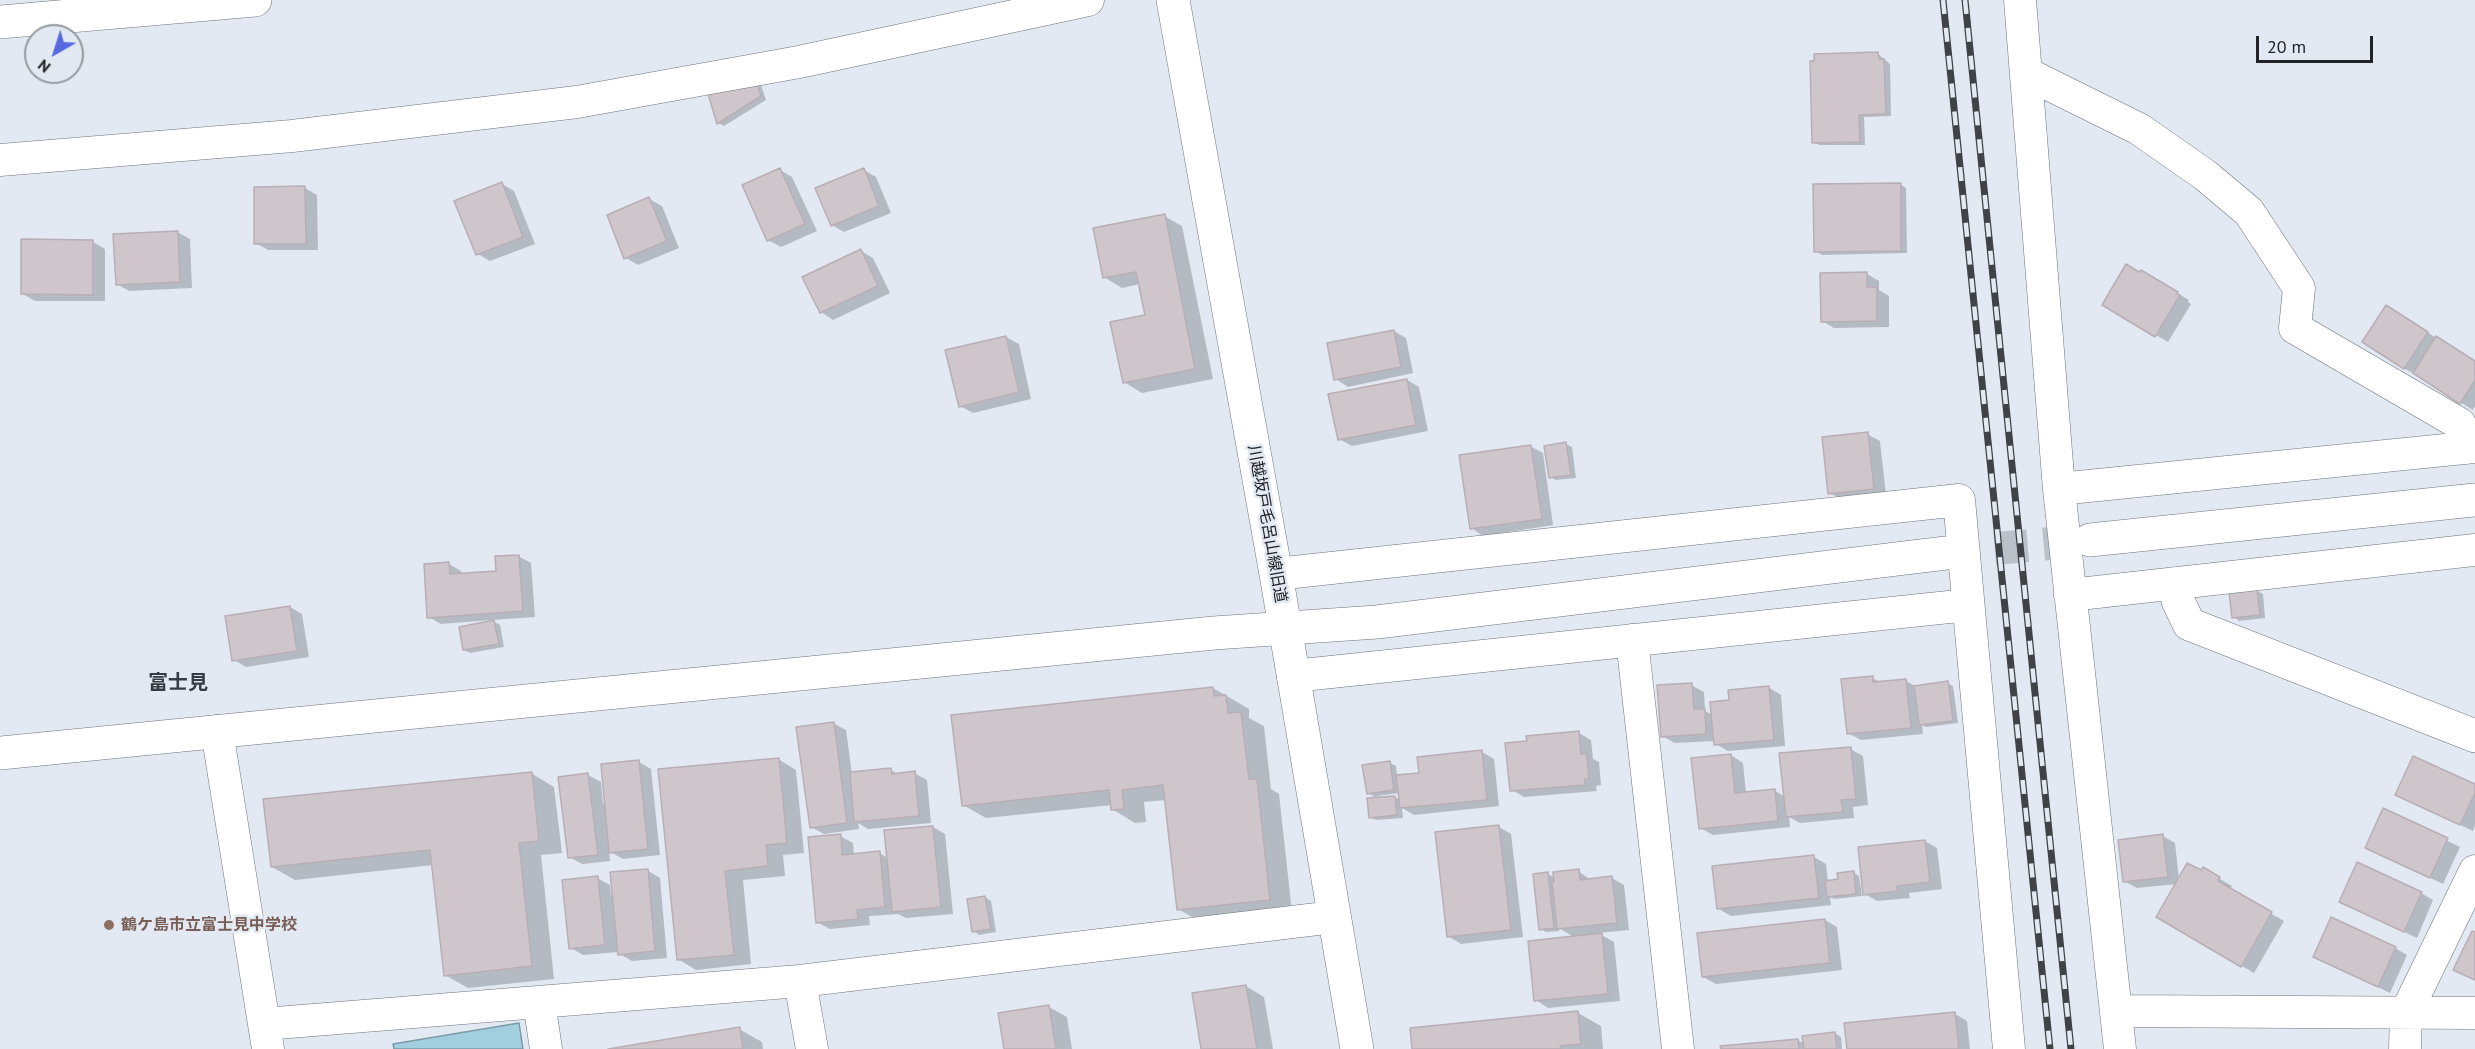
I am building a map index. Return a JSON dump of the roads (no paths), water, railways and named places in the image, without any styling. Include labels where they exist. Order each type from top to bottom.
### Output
[{"type":"main road","points":[[0,22],[255,0]]},
{"type":"main road","name":"川越坂戸毛呂山線旧道","points":[[1173,0],[1276,574],[1357,1049]]},
{"type":"main road","points":[[2090,540],[2475,500]]},
{"type":"main road","points":[[0,753],[1191,635],[1377,622],[1946,553]]},
{"type":"main road","points":[[2175,584],[2178,601],[2189,624],[2475,736]]},
{"type":"street","points":[[0,160],[292,136],[577,102],[799,62],[1088,0]]},
{"type":"street","points":[[2020,0],[2059,489],[2120,1049]]},
{"type":"street","points":[[2026,74],[2139,129],[2223,190],[2249,212],[2299,288],[2295,328],[2460,424],[2471,447],[2059,489]]},
{"type":"street","points":[[1276,574],[1959,500],[2009,1049]]},
{"type":"street","points":[[2070,595],[2475,550]]},
{"type":"street","points":[[1293,676],[1968,605]]},
{"type":"street","points":[[1632,640],[1678,1049]]},
{"type":"street","points":[[216,731],[266,1036],[539,1002],[800,981],[1334,917]]},
{"type":"street","points":[[2405,1049],[2406,1012],[2475,871]]},
{"type":"street","points":[[800,981],[812,1049]]},
{"type":"street","points":[[539,1002],[546,1049]]},
{"type":"street","points":[[2116,1011],[2475,1013]]},
{"type":"water","points":[[519,1023],[523,1049],[394,1049],[393,1044]]},
{"type":"tunnel","points":[[1946,553],[2090,540]]},
{"type":"railway","points":[[1943,0],[2050,1049]]},
{"type":"railway","points":[[1965,0],[2071,1049]]},
{"type":"place","name":"鶴ケ島市立富士見中学校","points":[[109,925]]},
{"type":"district","name":"富士見","points":[[178,683]]}]
